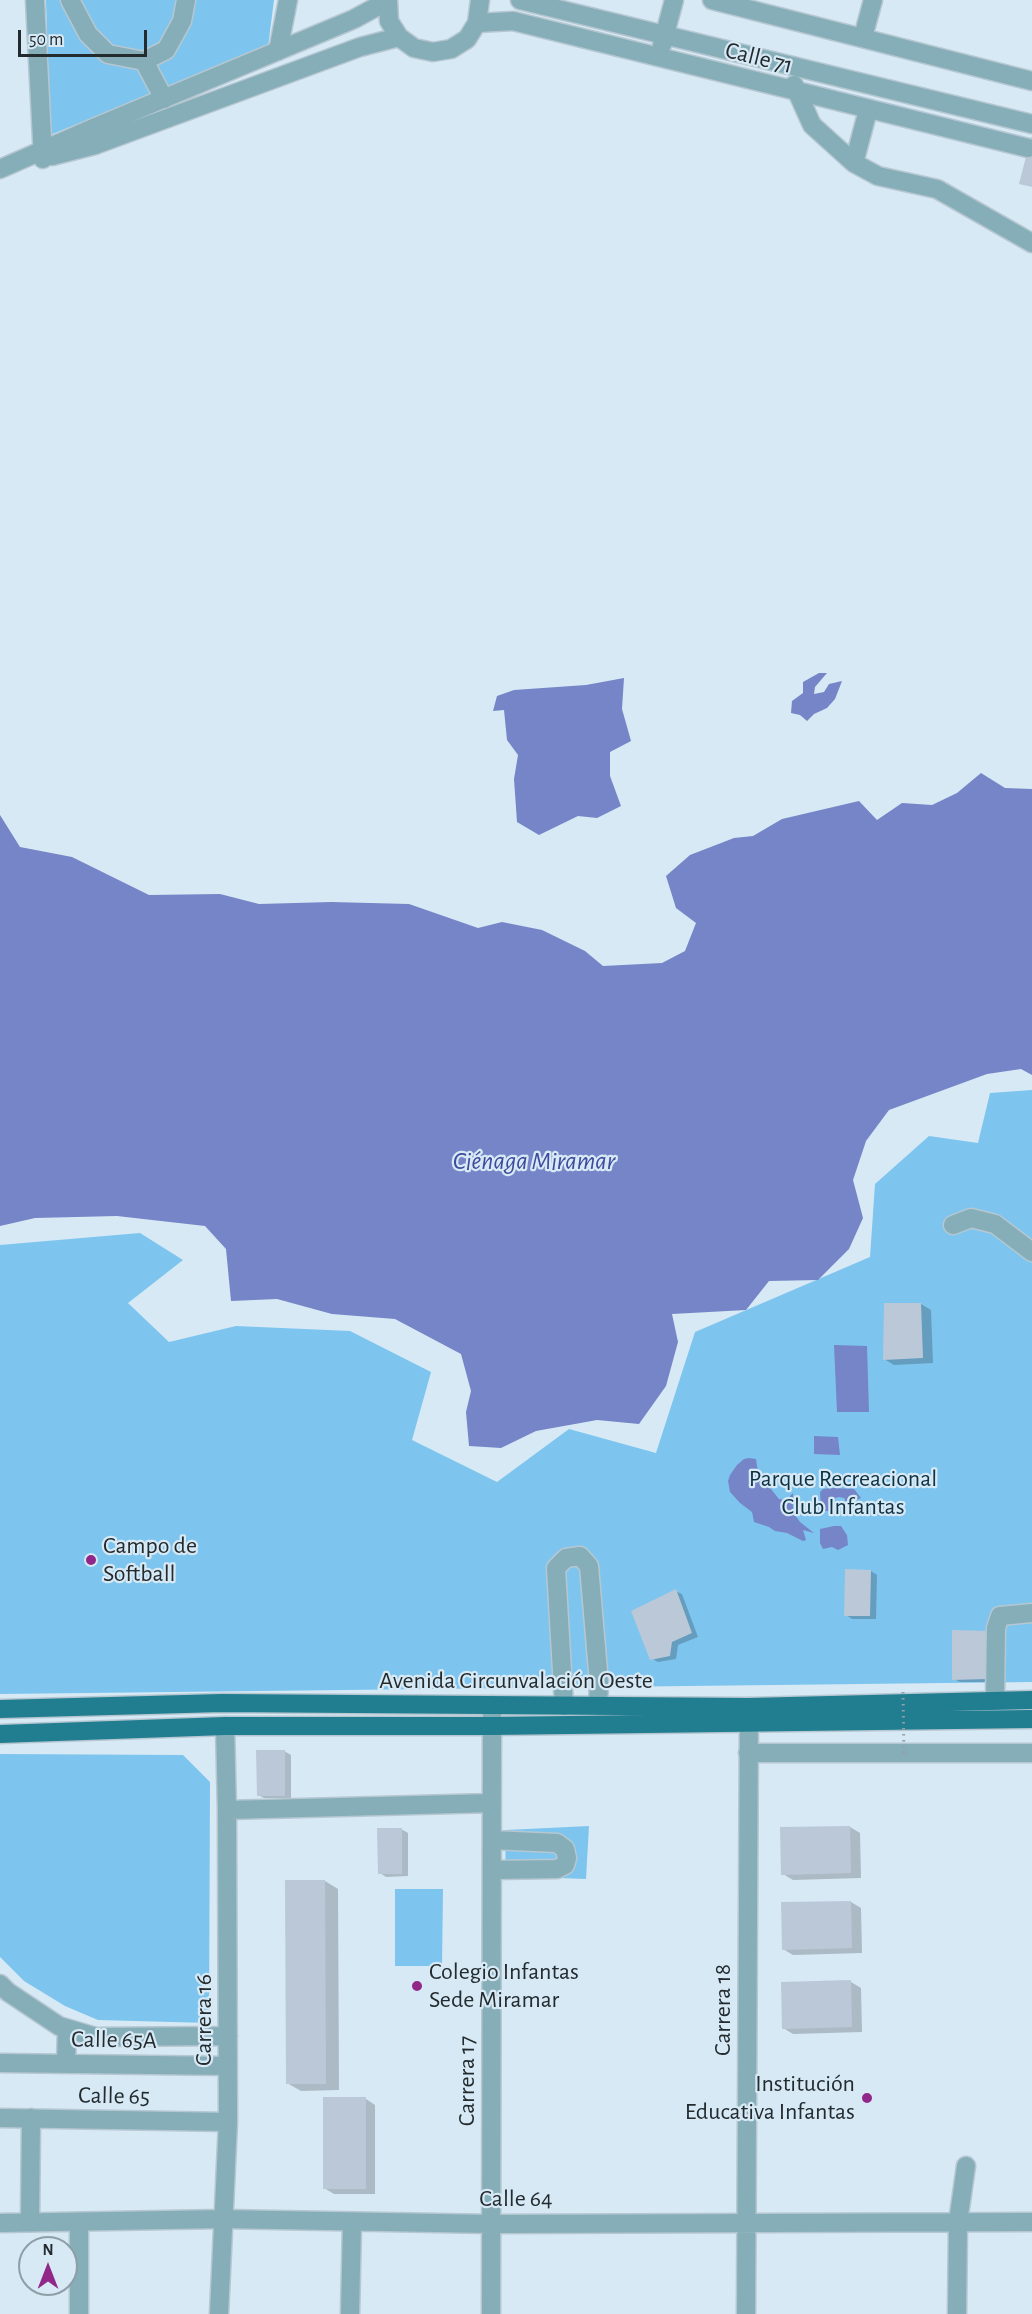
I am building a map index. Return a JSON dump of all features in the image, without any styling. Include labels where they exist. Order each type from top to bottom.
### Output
[{"type":"main road","name":"Avenida Circunvalación Oeste","points":[[0,1734],[225,1726],[492,1726],[1032,1700]]},
{"type":"main road","name":"Avenida Circunvalación Oeste","points":[[0,1709],[222,1703],[598,1706],[749,1715],[1032,1719]]},
{"type":"street","points":[[35,0],[42,155]]},
{"type":"street","points":[[70,0],[88,34],[108,54],[144,62],[166,50],[182,21],[186,0]]},
{"type":"street","points":[[278,51],[288,0]]},
{"type":"street","points":[[6,167],[42,155],[164,99],[354,20],[387,1],[389,21],[399,38],[414,48],[433,52],[451,49],[467,39],[477,23],[480,0]]},
{"type":"street","name":"Calle 71","points":[[520,0],[1032,124]]},
{"type":"street","points":[[659,57],[674,0]]},
{"type":"street","points":[[712,0],[1032,81]]},
{"type":"street","points":[[864,37],[873,0]]},
{"type":"street","name":"Calle 71","points":[[477,23],[513,21],[1028,148]]},
{"type":"street","points":[[42,155],[95,145],[360,47],[399,38]]},
{"type":"street","points":[[144,62],[164,99]]},
{"type":"street","points":[[786,63],[796,92],[812,125],[854,163],[878,176],[937,189],[1032,243]]},
{"type":"street","points":[[854,163],[868,110]]},
{"type":"street","points":[[953,1226],[971,1218],[995,1224],[1032,1252]]},
{"type":"street","points":[[564,1706],[556,1568],[566,1558],[580,1556],[589,1566],[599,1683],[598,1706]]},
{"type":"street","points":[[995,1700],[996,1628],[1000,1616],[1032,1613]]},
{"type":"street","name":"Carrera 17","points":[[491,2314],[492,1705]]},
{"type":"street","name":"Carrera 18","points":[[746,2314],[749,1715]]},
{"type":"street","name":"Carrera 16","points":[[219,2314],[228,2122],[225,1726]]},
{"type":"street","points":[[748,1753],[1032,1753]]},
{"type":"street","points":[[227,1810],[492,1803]]},
{"type":"street","points":[[492,1840],[557,1843],[565,1849],[567,1858],[565,1865],[557,1869],[492,1870]]},
{"type":"street","name":"Calle 65A","points":[[0,1984],[58,2026],[96,2037],[228,2036]]},
{"type":"street","points":[[66,2064],[67,2029]]},
{"type":"street","name":"Calle 65A","points":[[0,2063],[228,2066]]},
{"type":"street","name":"Calle 65","points":[[0,2118],[228,2122]]},
{"type":"street","points":[[30,2222],[31,2118]]},
{"type":"street","points":[[957,2314],[958,2223],[966,2166]]},
{"type":"street","name":"Calle 64","points":[[0,2223],[222,2219],[491,2224],[1032,2223]]},
{"type":"street","points":[[79,2222],[79,2314]]},
{"type":"street","points":[[350,2314],[352,2223]]},
{"type":"path","points":[[903,1692],[904,1758]]},
{"type":"green space","points":[[46,0],[274,0],[268,47],[50,135]]},
{"type":"green space","name":"Parque Recreacional Club Infantas","points":[[1032,1090],[1032,1682],[0,1694],[0,1245],[140,1233],[183,1260],[128,1303],[169,1342],[236,1326],[350,1331],[431,1372],[412,1440],[497,1482],[569,1429],[656,1453],[695,1332],[870,1257],[875,1184],[929,1136],[978,1143],[990,1093]]},
{"type":"green space","points":[[0,1754],[183,1755],[210,1782],[209,2023],[98,2020],[65,2006],[24,1981],[0,1957]]},
{"type":"green space","points":[[589,1826],[586,1879],[505,1876],[506,1830]]},
{"type":"green space","points":[[395,1889],[443,1889],[442,1966],[395,1966]]},
{"type":"water","points":[[819,673],[827,673],[815,687],[814,694],[824,692],[829,684],[842,681],[835,699],[827,708],[814,714],[807,721],[800,715],[791,713],[792,701],[803,693],[803,682]]},
{"type":"water","points":[[624,678],[622,709],[631,741],[610,752],[610,776],[621,806],[597,818],[578,816],[539,835],[517,822],[514,779],[518,755],[507,740],[504,710],[493,711],[497,696],[514,690],[586,685]]},
{"type":"water","name":"Ciénaga Miramar","points":[[981,773],[1005,788],[1032,789],[1032,1075],[1021,1069],[987,1074],[889,1110],[866,1141],[853,1180],[863,1218],[849,1249],[818,1280],[769,1281],[746,1310],[672,1314],[678,1342],[666,1386],[639,1424],[597,1420],[536,1431],[501,1448],[469,1446],[466,1412],[471,1391],[461,1354],[395,1319],[332,1314],[277,1299],[231,1301],[226,1249],[205,1226],[117,1216],[35,1218],[0,1226],[0,815],[20,847],[72,857],[149,895],[220,894],[259,904],[331,902],[409,904],[478,928],[502,922],[542,930],[585,951],[603,966],[662,963],[685,951],[696,923],[676,908],[666,876],[690,855],[734,838],[753,836],[782,819],[859,801],[877,820],[902,803],[932,805],[957,793]]},
{"type":"water","points":[[834,1345],[867,1346],[869,1412],[837,1412]]},
{"type":"water","points":[[814,1436],[838,1437],[840,1455],[814,1454]]},
{"type":"water","points":[[749,1458],[756,1459],[758,1473],[779,1499],[786,1500],[793,1493],[793,1512],[800,1522],[814,1533],[803,1530],[806,1540],[803,1541],[754,1522],[752,1512],[730,1492],[728,1481],[730,1475],[737,1465]]},
{"type":"water","points":[[823,1489],[854,1489],[861,1498],[854,1501],[854,1506],[850,1509],[844,1498],[832,1499],[829,1511],[824,1511],[821,1508],[820,1492]]},
{"type":"water","points":[[841,1526],[847,1535],[848,1545],[838,1550],[832,1547],[823,1549],[820,1543],[820,1529]]},
{"type":"building","points":[[1032,137],[1032,187],[1019,184]]},
{"type":"building","points":[[884,1303],[921,1303],[923,1358],[883,1360]]},
{"type":"building","points":[[845,1569],[871,1570],[870,1616],[844,1616]]},
{"type":"building","points":[[676,1589],[692,1633],[672,1642],[670,1656],[650,1660],[631,1611]]},
{"type":"building","points":[[952,1630],[989,1631],[987,1679],[952,1680]]},
{"type":"building","points":[[256,1750],[285,1750],[285,1796],[257,1796]]},
{"type":"building","points":[[850,1826],[851,1873],[781,1875],[780,1827]]},
{"type":"building","points":[[377,1828],[402,1828],[402,1874],[378,1874]]},
{"type":"building","points":[[285,1880],[325,1880],[326,2084],[286,2084]]},
{"type":"building","points":[[851,1901],[852,1948],[782,1950],[781,1902]]},
{"type":"building","points":[[851,1980],[852,2027],[782,2029],[781,1982]]},
{"type":"building","points":[[323,2097],[366,2097],[366,2189],[323,2189]]},
{"type":"place","name":"Campo de Softball","points":[[91,1560]]},
{"type":"place","name":"Colegio Infantas Sede Miramar","points":[[417,1986]]},
{"type":"place","name":"Institución Educativa Infantas","points":[[867,2098]]}]
